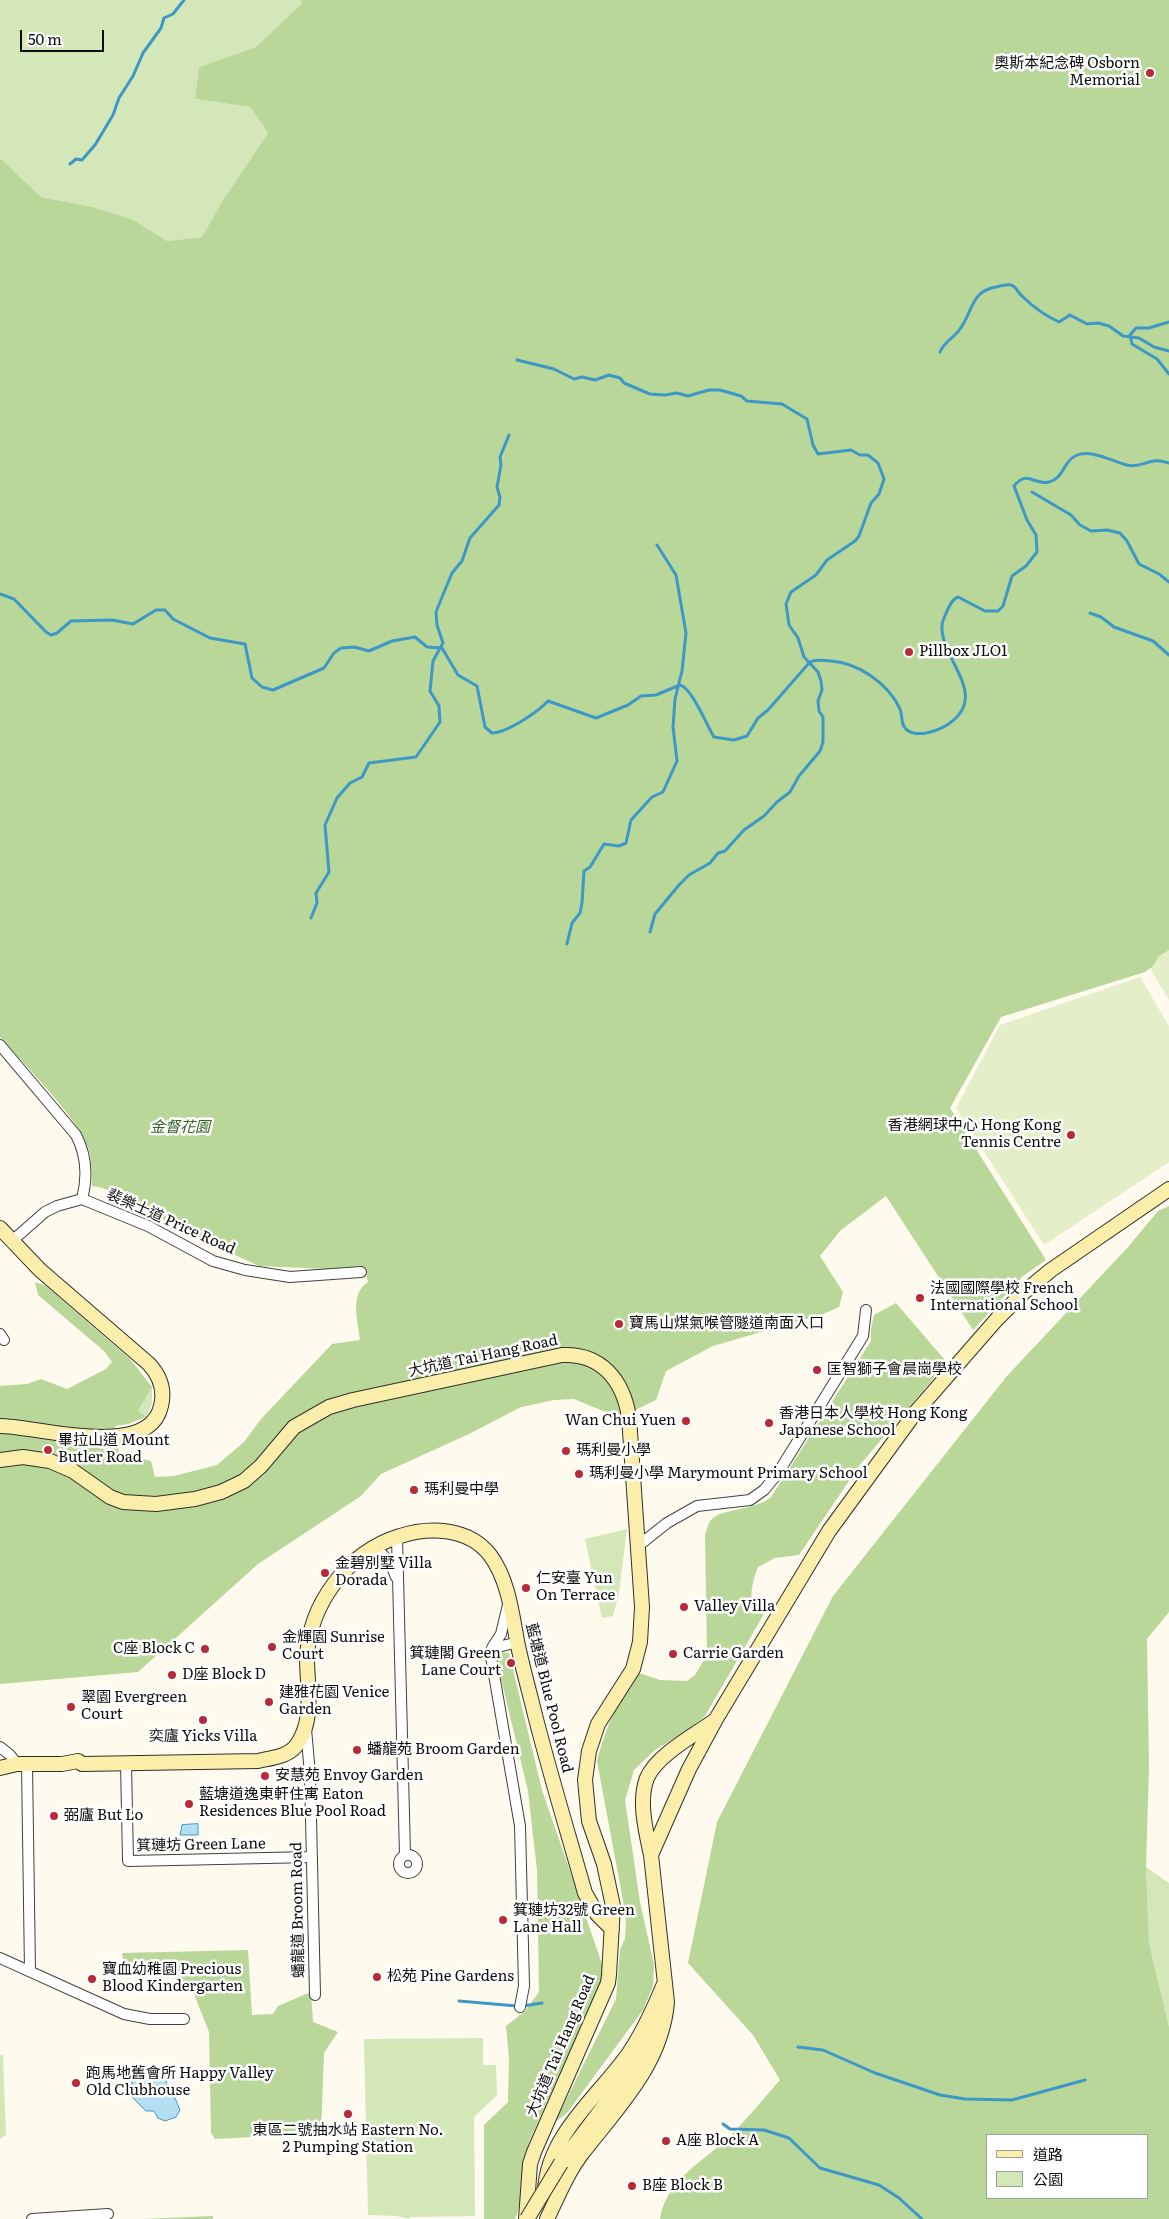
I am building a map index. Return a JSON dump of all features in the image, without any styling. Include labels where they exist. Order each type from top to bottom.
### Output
[{"type":"main road","points":[[651,1855],[689,1769],[716,1719],[829,1531],[916,1413],[997,1319],[1023,1293],[1059,1265],[1169,1189]]},
{"type":"main road","points":[[0,1228],[40,1270],[149,1364],[160,1380],[163,1396],[160,1410],[154,1421],[140,1432],[126,1436],[75,1435],[0,1426]]},
{"type":"main road","name":"大坑道 Tai Hang Road","points":[[0,1460],[23,1457],[50,1461],[68,1469],[110,1496],[123,1502],[156,1504],[194,1499],[221,1492],[244,1481],[261,1466],[294,1427],[329,1407],[353,1400],[546,1358],[576,1355],[593,1360],[610,1372],[620,1386],[626,1399],[642,1615],[638,1654],[629,1675],[598,1724],[589,1751],[585,1780],[589,1821],[610,1886],[613,1906],[608,1984],[530,2164],[526,2219]]},
{"type":"main road","name":"藍塘道 Blue Pool Road","points":[[296,1746],[306,1727],[308,1709],[307,1656],[311,1629],[318,1610],[337,1580],[355,1562],[397,1536],[418,1531],[444,1531],[473,1541],[490,1556],[505,1584],[548,1766],[585,1893],[597,1914],[612,1929]]},
{"type":"main road","points":[[526,2219],[561,2162],[638,2062],[658,2021],[664,1984],[664,1962],[651,1855],[646,1832],[644,1798],[647,1778],[664,1757],[716,1719]]},
{"type":"main road","points":[[0,1768],[78,1762],[82,1764],[102,1759],[126,1763],[258,1760],[278,1757],[296,1746]]},
{"type":"main road","points":[[664,1757],[683,1758],[689,1769]]},
{"type":"main road","points":[[546,2219],[545,2184],[549,2163],[554,2153],[568,2130],[630,2052],[653,2012],[664,1984]]},
{"type":"main road","points":[[546,2219],[583,2152],[638,2081],[658,2045],[666,2020],[667,2002],[664,1984]]},
{"type":"street","points":[[0,1045],[76,1135],[83,1151],[87,1179],[82,1199]]},
{"type":"street","name":"裴樂士道 Price Road","points":[[12,1241],[46,1212],[73,1200],[82,1199],[148,1226],[213,1260],[245,1270],[290,1277],[361,1272]]},
{"type":"street","points":[[638,1546],[667,1523],[697,1506],[750,1500],[764,1490],[778,1473],[863,1336],[866,1310]]},
{"type":"street","points":[[397,1536],[405,1855]]},
{"type":"street","points":[[376,1548],[390,1562],[399,1583]]},
{"type":"street","points":[[509,1599],[502,1634],[492,1648],[491,1661],[518,1816],[518,1861],[524,1986],[521,2003]]},
{"type":"street","points":[[491,1661],[495,1648],[518,1642]]},
{"type":"street","name":"蟠龍道 Broom Road","points":[[306,1727],[309,1765],[315,1995]]},
{"type":"street","points":[[296,1746],[309,1765]]},
{"type":"street","points":[[0,1748],[22,1765],[30,1971]]},
{"type":"street","name":"箕璉坊 Green Lane","points":[[126,1763],[128,1861],[312,1857]]},
{"type":"street","points":[[0,1958],[124,2014],[150,2019],[184,2019]]},
{"type":"street","points":[[32,2219],[108,2214]]},
{"type":"green space","points":[[0,0],[301,0],[302,3],[256,47],[199,67],[195,99],[250,107],[268,133],[223,200],[202,237],[167,241],[132,220],[93,207],[41,197],[0,158]]},
{"type":"green space","name":"金督花園","points":[[301,0],[1169,0],[1169,955],[1145,972],[1001,1017],[950,1108],[1046,1260],[1023,1276],[973,1330],[886,1196],[841,1230],[820,1256],[843,1292],[839,1307],[823,1314],[713,1346],[666,1371],[656,1400],[625,1415],[603,1411],[574,1399],[554,1400],[521,1407],[469,1434],[381,1474],[361,1496],[258,1564],[138,1672],[0,1684],[0,1386],[27,1384],[41,1379],[67,1389],[106,1369],[112,1362],[104,1351],[38,1295],[35,1282],[46,1286],[130,1359],[152,1387],[138,1411],[146,1417],[128,1424],[115,1426],[119,1453],[151,1461],[155,1477],[174,1476],[217,1465],[244,1442],[261,1419],[332,1344],[360,1340],[356,1308],[358,1293],[368,1282],[364,1266],[329,1269],[259,1266],[213,1245],[103,1188],[92,1186],[90,1157],[83,1136],[62,1107],[0,1037],[0,158],[41,197],[93,207],[133,220],[167,241],[202,237],[223,200],[268,133],[250,107],[195,99],[199,67],[256,47],[302,3]]},
{"type":"green space","points":[[1169,950],[1169,1000],[1151,970],[1159,956]]},
{"type":"green space","name":"香港網球中心 Hong Kong Tennis Centre","points":[[1140,977],[1169,1026],[1169,1162],[1044,1245],[956,1108],[1000,1025]]},
{"type":"green space","points":[[1169,1206],[1169,1612],[1147,1639],[1149,1767],[1146,1867],[1149,1943],[1169,2027],[1169,2219],[660,2219],[664,2205],[678,2182],[731,2135],[780,2080],[753,2035],[688,1963],[717,1822],[833,1596],[1007,1376],[1128,1247],[1158,1211]]},
{"type":"green space","points":[[896,1303],[944,1359],[933,1379],[859,1466],[799,1555],[775,1558],[758,1567],[751,1598],[753,1608],[764,1614],[705,1716],[685,1732],[655,1750],[634,1770],[625,1800],[640,1902],[654,1965],[653,1986],[643,2010],[567,2113],[555,2122],[616,1999],[620,1949],[625,1939],[626,1922],[624,1906],[597,1761],[608,1726],[624,1693],[639,1673],[660,1680],[687,1681],[695,1675],[707,1655],[705,1534],[709,1523],[722,1513],[756,1505],[771,1497],[871,1341],[874,1315]]},
{"type":"green space","points":[[152,1387],[152,1404],[146,1417],[138,1411]]},
{"type":"green space","points":[[627,1529],[619,1592],[613,1616],[602,1618],[585,1539]]},
{"type":"green space","points":[[499,1652],[509,1653],[542,1790],[602,1964],[602,1978],[597,1991],[529,2142],[520,2203],[515,2219],[484,2219],[484,2125],[508,2102],[509,2058],[506,2026],[525,2011],[539,1992],[537,1870],[528,1791],[499,1670],[497,1658]]},
{"type":"green space","points":[[1146,1867],[1169,1883],[1169,2027],[1149,1943]]},
{"type":"green space","points":[[248,1950],[252,2015],[273,2014],[278,2006],[311,1992],[313,2022],[338,2032],[324,2053],[321,2133],[215,2139],[211,2133],[209,2032],[192,1989],[162,1969],[149,1965],[124,1964],[122,1953]]},
{"type":"green space","points":[[483,2038],[483,2065],[496,2065],[497,2095],[474,2117],[475,2216],[410,2217],[410,2219],[396,2216],[368,2215],[364,2039]]},
{"type":"green space","points":[[0,2055],[3,2055],[6,2135],[0,2139]]},
{"type":"green space","points":[[213,2216],[213,2219],[142,2219]]},
{"type":"water","points":[[198,1824],[198,1835],[180,1835],[182,1825]]},
{"type":"water","points":[[166,2066],[167,2095],[175,2098],[180,2110],[176,2117],[165,2121],[158,2118],[154,2111],[146,2111],[132,2097],[132,2071],[151,2074]]},
{"type":"waterway","points":[[70,164],[76,159],[82,160],[95,145],[113,115],[119,98],[133,76],[143,53],[161,28],[164,18],[173,14],[184,0]]},
{"type":"waterway","points":[[940,352],[944,345],[960,329],[977,297],[988,289],[1008,285],[1014,287],[1044,314],[1059,322],[1070,315],[1087,324],[1098,323],[1109,326],[1123,336],[1139,338],[1154,347],[1169,351]]},
{"type":"waterway","points":[[1169,322],[1149,328],[1136,328],[1130,335],[1132,344],[1157,359],[1169,374]]},
{"type":"waterway","points":[[517,360],[554,369],[574,379],[582,377],[595,380],[609,375],[620,378],[624,383],[650,394],[665,395],[677,393],[688,396],[709,390],[720,390],[741,396],[747,401],[782,404],[807,419],[813,445],[818,454],[851,450],[860,455],[868,455],[878,463],[884,479],[879,494],[871,503],[859,536],[855,541],[827,560],[816,575],[791,592],[786,604],[789,625],[798,638],[804,657],[818,672],[821,681],[822,690],[818,701],[819,711],[823,717],[823,742],[820,751],[799,776],[790,792],[764,816],[744,830],[725,851],[718,853],[710,863],[689,875],[679,885],[655,914],[650,932]]},
{"type":"waterway","points":[[311,918],[317,903],[316,893],[329,872],[325,825],[337,798],[350,783],[362,777],[369,763],[416,757],[440,722],[439,706],[430,691],[433,661],[443,643],[437,625],[436,612],[452,573],[462,561],[470,538],[499,505],[500,497],[497,487],[501,465],[500,457],[509,435]]},
{"type":"waterway","points":[[0,594],[14,599],[51,635],[57,633],[71,621],[112,620],[133,624],[156,610],[165,610],[173,619],[210,638],[245,644],[252,678],[262,687],[273,690],[324,668],[334,653],[341,648],[354,647],[369,651],[392,641],[415,637],[427,647],[442,648],[458,675],[477,686],[485,727],[492,733],[514,726],[548,701],[596,718],[628,705],[641,696],[656,695],[680,685],[685,688],[694,700],[714,737],[734,740],[747,736],[758,718],[768,710],[809,663],[819,660],[851,666],[871,676],[895,700],[900,709],[902,723],[905,728],[911,732],[922,734],[947,725],[960,714],[965,702],[965,690],[961,677],[943,639],[942,622],[951,602],[958,597],[985,611],[998,611],[1003,606],[1012,576],[1026,566],[1037,552],[1036,535],[1027,520],[1014,486],[1019,481],[1027,478],[1044,483],[1054,480],[1061,474],[1071,459],[1081,454],[1102,456],[1131,466],[1156,461],[1169,463]]},
{"type":"waterway","points":[[1032,492],[1071,515],[1080,525],[1091,531],[1107,530],[1120,533],[1127,541],[1139,564],[1159,574],[1169,582]]},
{"type":"waterway","points":[[567,944],[572,923],[580,913],[584,871],[590,867],[604,844],[619,846],[626,843],[631,820],[652,797],[663,792],[677,761],[673,727],[675,699],[682,671],[686,633],[676,575],[657,545]]},
{"type":"waterway","points":[[1090,613],[1101,617],[1114,627],[1153,641],[1169,655]]},
{"type":"waterway","points":[[459,2001],[517,2006]]},
{"type":"waterway","points":[[523,2006],[542,2003]]},
{"type":"waterway","points":[[798,2047],[823,2050],[875,2073],[940,2095],[965,2099],[1012,2100],[1085,2080]]},
{"type":"waterway","points":[[723,2124],[730,2129],[764,2130],[789,2138],[820,2168],[879,2185],[899,2198],[922,2219]]},
{"type":"place","name":"奧斯本紀念碑 Osborn Memorial","points":[[1150,73]]},
{"type":"place","name":"Pillbox JLO1","points":[[909,652]]},
{"type":"place","name":"香港網球中心 Hong Kong Tennis Centre","points":[[1071,1135]]},
{"type":"place","name":"法國國際學校 French International School","points":[[920,1298]]},
{"type":"place","name":"寶馬山煤氣喉管隧道南面入口","points":[[619,1324]]},
{"type":"place","name":"匡智獅子會晨崗學校","points":[[817,1370]]},
{"type":"place","name":"Wan Chui Yuen","points":[[686,1421]]},
{"type":"place","name":"香港日本人學校 Hong Kong Japanese School","points":[[769,1423]]},
{"type":"place","name":"畢拉山道 Mount Butler Road","points":[[48,1450]]},
{"type":"place","name":"瑪利曼小學","points":[[566,1451]]},
{"type":"place","name":"瑪利曼小學 Marymount Primary School","points":[[579,1474]]},
{"type":"place","name":"瑪利曼中學","points":[[414,1490]]},
{"type":"place","name":"金碧別墅 Villa Dorada","points":[[325,1573]]},
{"type":"place","name":"仁安臺 Yun On Terrace","points":[[526,1588]]},
{"type":"place","name":"Valley Villa","points":[[684,1607]]},
{"type":"place","name":"金輝園 Sunrise Court","points":[[272,1647]]},
{"type":"place","name":"C座 Block C","points":[[205,1649]]},
{"type":"place","name":"Carrie Garden","points":[[673,1654]]},
{"type":"place","name":"箕璉閣 Green Lane Court","points":[[511,1663]]},
{"type":"place","name":"D座 Block D","points":[[172,1675]]},
{"type":"place","name":"建雅花園 Venice Garden","points":[[269,1702]]},
{"type":"place","name":"翠園 Evergreen Court","points":[[71,1707]]},
{"type":"place","name":"奕廬 Yicks Villa","points":[[203,1720]]},
{"type":"place","name":"蟠龍苑 Broom Garden","points":[[357,1750]]},
{"type":"place","name":"安慧苑 Envoy Garden","points":[[265,1776]]},
{"type":"place","name":"藍塘道逸東軒住寓 Eaton Residences Blue Pool Road","points":[[189,1804]]},
{"type":"place","name":"弼廬 But Lo","points":[[54,1816]]},
{"type":"place","name":"箕璉坊32號 Green Lane Hall","points":[[503,1920]]},
{"type":"place","name":"松苑 Pine Gardens","points":[[377,1977]]},
{"type":"place","name":"寶血幼稚園 Precious Blood Kindergarten","points":[[92,1979]]},
{"type":"place","name":"跑馬地舊會所 Happy Valley Old Clubhouse","points":[[76,2083]]},
{"type":"place","name":"東區二號抽水站 Eastern No. 2 Pumping Station","points":[[348,2114]]},
{"type":"place","name":"A座 Block A","points":[[666,2141]]},
{"type":"place","name":"B座 Block B","points":[[632,2186]]}]
